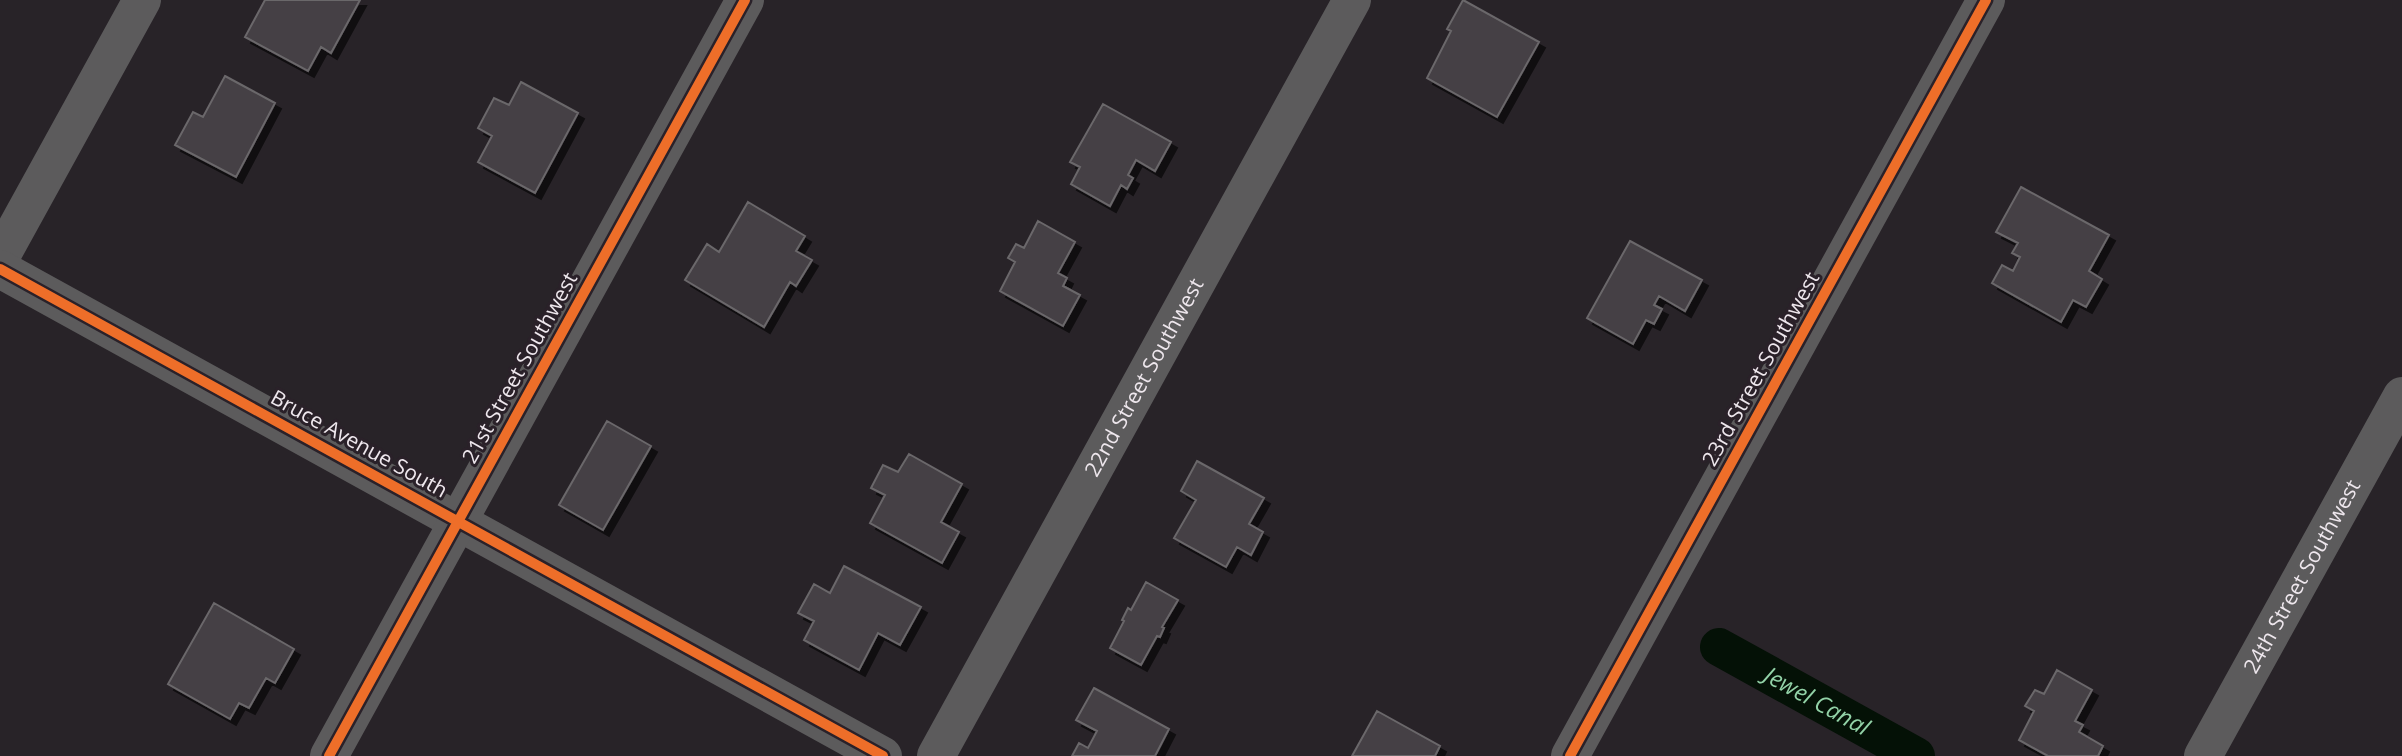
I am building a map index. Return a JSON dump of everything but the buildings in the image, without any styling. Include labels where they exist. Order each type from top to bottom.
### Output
[{"type":"street","points":[[0,258],[142,0]]},
{"type":"street","name":"21st Street Southwest","points":[[329,756],[745,0]]},
{"type":"street","name":"22nd Street Southwest","points":[[936,756],[1352,0]]},
{"type":"street","name":"23rd Street Southwest","points":[[1570,756],[1986,0]]},
{"type":"street","name":"Bruce Avenue South","points":[[0,270],[883,756]]},
{"type":"street","name":"24th Street Southwest","points":[[2203,756],[2402,396]]},
{"type":"waterway","name":"Jewel Canal","points":[[1719,647],[1916,756]]},
{"type":"cycle path","points":[[329,756],[745,0]]},
{"type":"cycle path","points":[[1570,756],[1986,0]]},
{"type":"cycle path","points":[[0,269],[883,756]]}]
